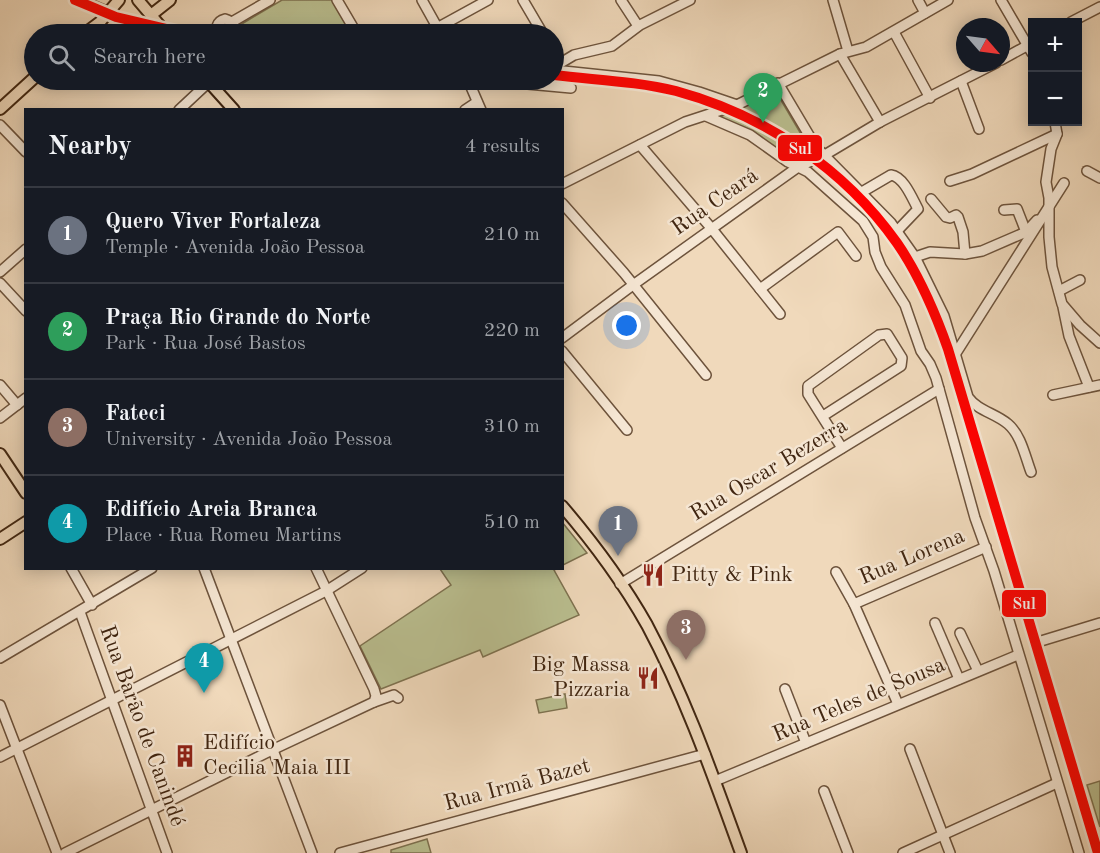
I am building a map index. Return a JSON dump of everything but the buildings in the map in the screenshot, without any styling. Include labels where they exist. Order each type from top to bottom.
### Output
[{"type":"main road","points":[[97,24],[119,0]]},
{"type":"main road","points":[[138,0],[166,24]]},
{"type":"main road","points":[[147,0],[161,24]]},
{"type":"main road","points":[[154,13],[170,0]]},
{"type":"main road","points":[[0,109],[24,87]]},
{"type":"main road","points":[[217,90],[232,108]]},
{"type":"main road","points":[[0,454],[24,490]]},
{"type":"main road","points":[[564,509],[620,584],[648,629],[685,704],[741,853]]},
{"type":"main road","points":[[0,539],[24,523]]},
{"type":"street","points":[[80,0],[109,12]]},
{"type":"street","points":[[218,24],[225,19],[232,22],[270,0]]},
{"type":"street","points":[[337,0],[351,24]]},
{"type":"street","points":[[422,0],[435,24]]},
{"type":"street","points":[[450,24],[488,0]]},
{"type":"street","points":[[524,0],[537,24]]},
{"type":"street","points":[[621,0],[638,26]]},
{"type":"street","points":[[564,63],[574,55],[612,46],[638,26],[690,0]]},
{"type":"street","points":[[833,0],[844,53],[880,122]]},
{"type":"street","points":[[918,0],[925,13]]},
{"type":"street","points":[[564,183],[685,122],[737,105],[844,53],[866,47],[948,0]]},
{"type":"street","points":[[1001,0],[1028,42]]},
{"type":"street","points":[[1079,18],[1100,7]]},
{"type":"street","points":[[894,32],[930,98]]},
{"type":"street","points":[[1010,56],[1028,48]]},
{"type":"street","points":[[564,69],[659,81],[737,105]]},
{"type":"street","name":"Rua Ceará","points":[[564,337],[798,167],[823,156],[880,122],[978,72]]},
{"type":"street","points":[[961,81],[979,129]]},
{"type":"street","points":[[778,84],[823,156],[862,192],[897,231],[915,257],[944,316],[968,397],[977,407],[1010,425],[1018,437],[1031,471]]},
{"type":"street","points":[[564,87],[571,88]]},
{"type":"street","points":[[181,108],[199,90]]},
{"type":"street","points":[[472,90],[479,106]]},
{"type":"street","points":[[706,116],[750,135],[817,179],[852,211],[873,237],[878,261],[905,305],[921,351],[930,364],[939,389],[975,518],[986,547],[1079,853]]},
{"type":"street","points":[[0,125],[24,150]]},
{"type":"street","points":[[1056,126],[1057,135],[1051,149],[1046,182],[1052,267],[1069,336],[1089,387]]},
{"type":"street","points":[[950,181],[972,174],[1057,135]]},
{"type":"street","points":[[640,145],[712,229],[780,314]]},
{"type":"street","points":[[1087,171],[1100,178]]},
{"type":"street","points":[[862,192],[893,175],[901,180],[918,209],[897,231]]},
{"type":"street","points":[[956,353],[1064,183]]},
{"type":"street","points":[[931,199],[946,217],[956,215],[958,217],[963,232],[965,254]]},
{"type":"street","points":[[564,205],[624,273],[706,375]]},
{"type":"street","points":[[1004,210],[1017,209],[1026,232]]},
{"type":"street","points":[[915,257],[930,252],[965,254],[994,246],[1026,232],[1048,211]]},
{"type":"street","points":[[760,289],[838,232],[856,256]]},
{"type":"street","points":[[0,272],[24,251]]},
{"type":"street","points":[[1059,291],[1080,280]]},
{"type":"street","points":[[0,283],[24,310]]},
{"type":"street","points":[[1062,304],[1100,343]]},
{"type":"street","points":[[823,416],[901,366],[902,358],[887,334],[879,335],[808,386],[808,394],[842,448]]},
{"type":"street","points":[[564,353],[627,430]]},
{"type":"street","points":[[0,385],[17,405]]},
{"type":"street","points":[[1053,395],[1100,385]]},
{"type":"street","name":"Rua Oscar Bezerra","points":[[620,584],[842,448],[871,434],[939,389]]},
{"type":"street","points":[[0,418],[24,400]]},
{"type":"street","name":"Rua Lorena","points":[[855,604],[986,547]]},
{"type":"street","name":"Rua Barão de Canindé","points":[[72,570],[92,604]]},
{"type":"street","points":[[0,657],[150,570]]},
{"type":"street","points":[[205,570],[312,853]]},
{"type":"street","points":[[317,570],[374,689],[376,696],[374,702]]},
{"type":"street","points":[[0,757],[326,591],[359,570]]},
{"type":"street","points":[[837,572],[855,604],[898,704]]},
{"type":"street","name":"Rua Barão de Canindé","points":[[80,612],[167,853]]},
{"type":"street","points":[[934,623],[959,679]]},
{"type":"street","points":[[1041,641],[1100,623]]},
{"type":"street","points":[[960,633],[978,671]]},
{"type":"street","name":"Rua Teles de Sousa","points":[[715,781],[1018,655]]},
{"type":"street","points":[[785,689],[806,743]]},
{"type":"street","points":[[65,853],[374,702],[394,694],[398,698]]},
{"type":"street","points":[[0,705],[57,853]]},
{"type":"street","points":[[910,749],[950,853]]},
{"type":"street","name":"Rua Irmã Bazet","points":[[340,853],[705,754]]},
{"type":"street","points":[[903,853],[1057,783]]},
{"type":"street","points":[[824,791],[848,853]]},
{"type":"green space","points":[[282,0],[332,0],[348,24],[242,24]]},
{"type":"green space","points":[[775,90],[811,151],[794,161],[720,117]]},
{"type":"green space","points":[[564,524],[587,553],[564,564]]},
{"type":"green space","points":[[441,570],[554,570],[579,615],[483,657],[480,650],[381,689],[360,646],[451,585]]},
{"type":"green space","points":[[565,694],[567,708],[539,713],[536,700]]},
{"type":"green space","points":[[1100,781],[1100,827],[1087,785]]},
{"type":"green space","points":[[427,839],[431,853],[391,853],[391,850]]},
{"type":"transit line","name":"Sul","points":[[75,0],[116,17],[146,24]]},
{"type":"transit line","name":"Sul","points":[[564,76],[630,83],[676,91],[740,114],[771,130],[827,168],[876,216],[897,243],[926,294],[948,349],[1098,853]]},
{"type":"place","name":"Praça Rio Grande do Norte","points":[[763,123]]},
{"type":"place","name":"Quero Viver Fortaleza","points":[[618,556]]},
{"type":"place","name":"Pitty & Pink","points":[[653,575]]},
{"type":"place","name":"Fateci","points":[[686,660]]},
{"type":"place","name":"Big Massa Pizzaria","points":[[648,678]]},
{"type":"place","name":"Edifício Areia Branca","points":[[204,693]]},
{"type":"place","name":"Edifício Cecilia Maia III","points":[[185,756]]}]
